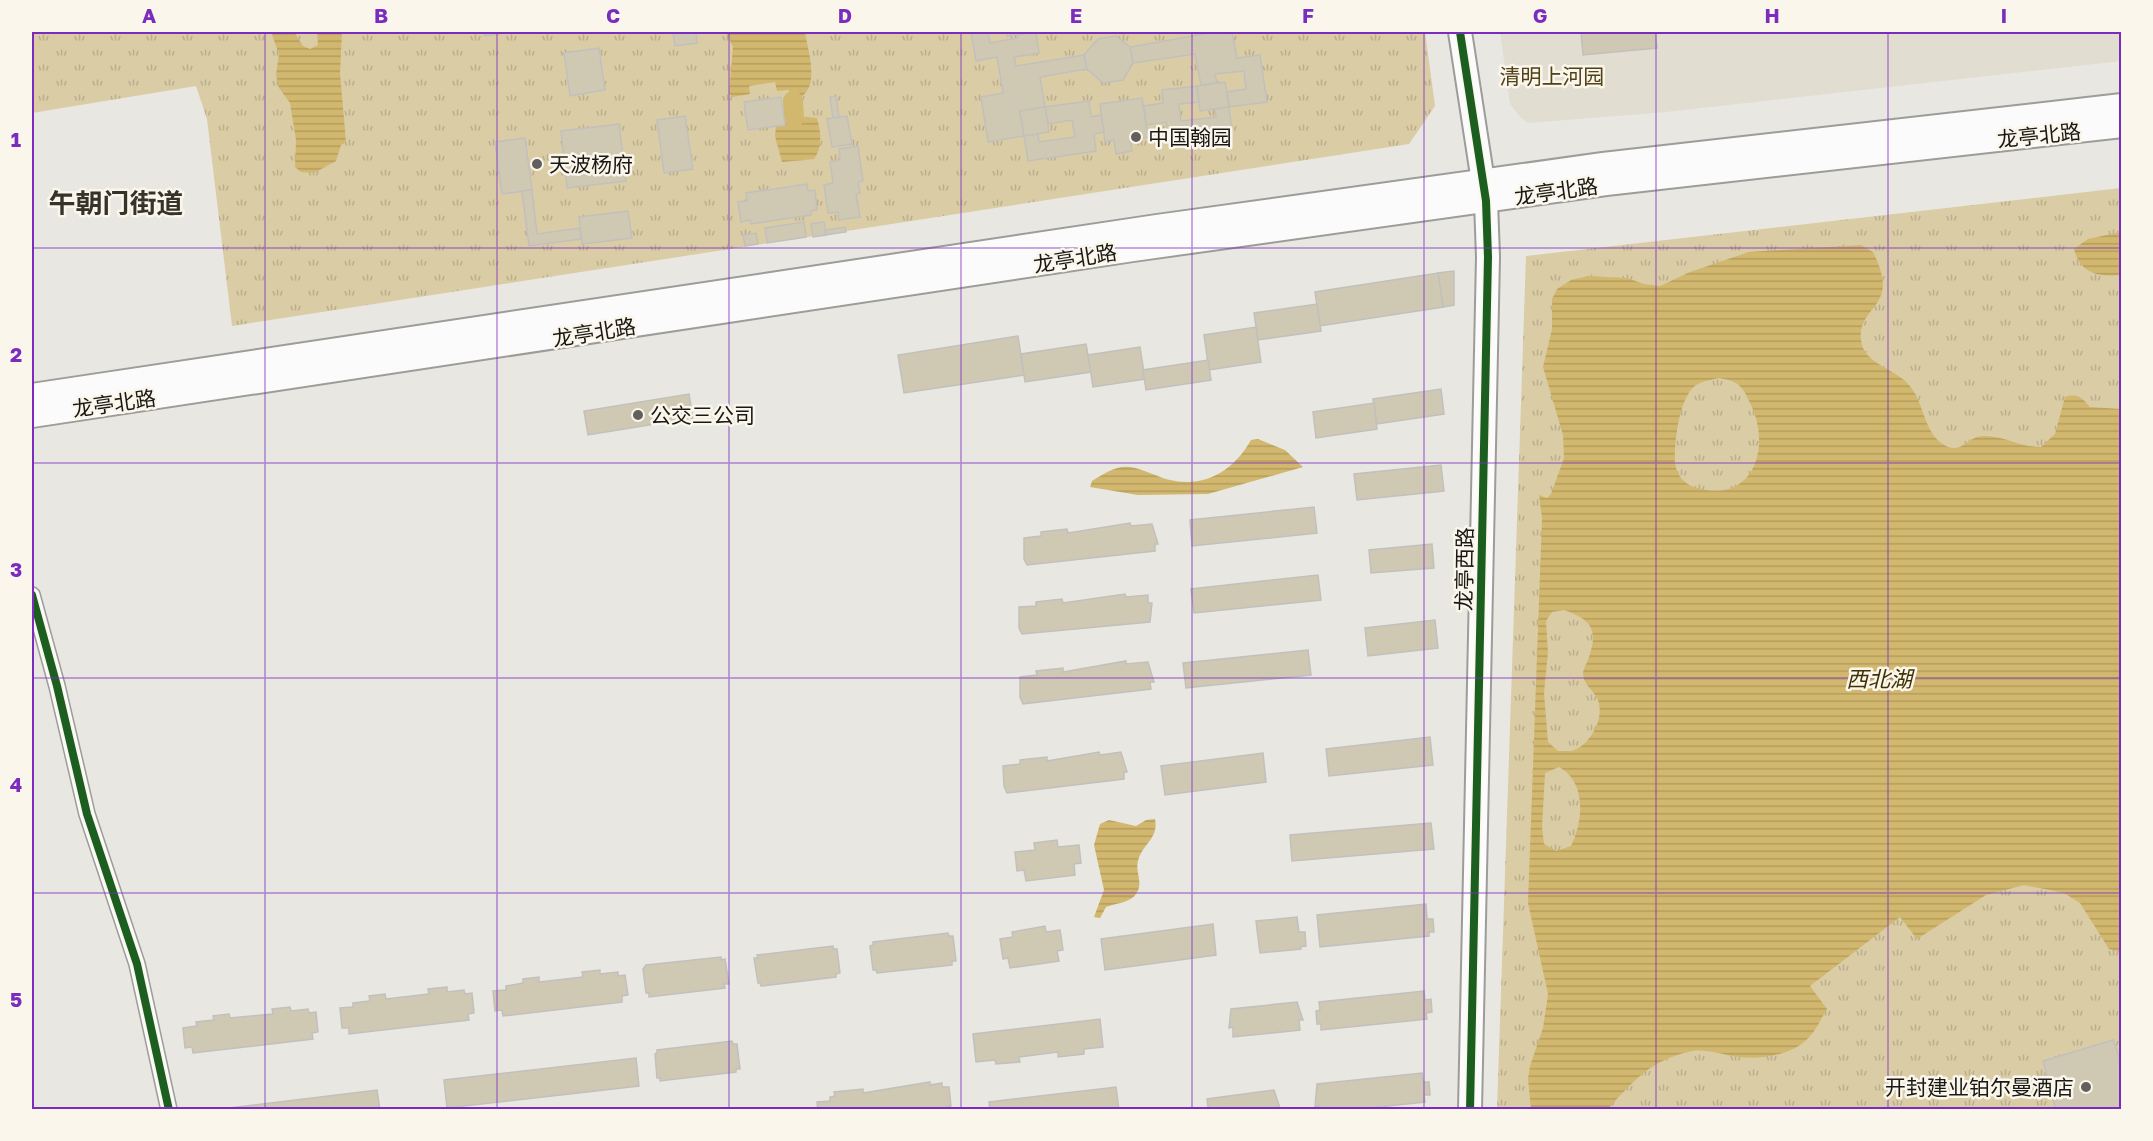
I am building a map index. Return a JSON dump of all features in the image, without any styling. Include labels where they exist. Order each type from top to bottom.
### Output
[{"type":"main road","name":"龙亭西路","points":[[1460,32],[1485,191],[1488,256],[1470,1110]]},
{"type":"main road","name":"龙亭北路","points":[[32,416],[1133,250],[1485,191],[1603,164],[2121,105]]},
{"type":"main road","name":"龙亭北路","points":[[32,395],[1130,230],[1485,191],[1606,184],[2121,126]]},
{"type":"street","points":[[32,595],[57,686],[87,814],[137,964],[169,1110]]},
{"type":"shaded area","name":"清明上河园","points":[[1500,32],[2121,32],[2122,61],[1666,112],[1528,123],[1510,104]]},
{"type":"green space","name":"天波杨府","points":[[32,32],[1425,32],[1435,106],[1409,144],[232,326],[207,119],[196,86],[32,113]]},
{"type":"green space","name":"西北湖","points":[[2121,188],[2121,1109],[1497,1110],[1526,256]]},
{"type":"water","points":[[271,32],[294,32],[303,46],[310,49],[318,45],[317,32],[342,32],[340,73],[346,142],[341,145],[336,161],[314,173],[301,172],[295,167],[296,140],[290,103],[279,88],[276,75],[279,54]]},
{"type":"water","points":[[726,32],[805,32],[811,71],[808,89],[793,101],[789,90],[777,91],[775,82],[749,86],[750,94],[732,97],[729,93],[733,47]]},
{"type":"water","points":[[817,118],[820,139],[817,154],[814,159],[782,162],[775,136],[776,126],[785,125],[784,120]]},
{"type":"water","points":[[2121,232],[2121,275],[2098,274],[2081,264],[2074,249],[2088,239]]},
{"type":"water","name":"西北湖","points":[[1861,245],[1873,252],[1881,271],[1883,285],[1881,295],[1865,319],[1862,328],[1863,348],[1874,361],[1909,385],[1918,400],[1928,426],[1938,441],[1946,446],[1956,448],[1978,437],[1990,436],[2041,447],[2055,434],[2065,397],[2069,396],[2079,397],[2090,407],[2121,409],[2121,952],[2109,949],[2080,903],[2064,893],[2024,885],[1986,895],[1917,939],[1900,917],[1810,986],[1827,1009],[1812,1033],[1796,1048],[1777,1055],[1756,1058],[1692,1051],[1654,1065],[1635,1080],[1608,1109],[1531,1109],[1528,1079],[1543,1028],[1548,994],[1528,903],[1542,518],[1539,495],[1547,498],[1551,494],[1564,458],[1563,435],[1543,367],[1552,329],[1552,299],[1557,289],[1571,280],[1588,276],[1627,278],[1644,284],[1660,286],[1690,272],[1749,252]],"holes":[[[1718,378],[1734,382],[1744,391],[1756,418],[1759,436],[1758,453],[1753,468],[1744,480],[1731,488],[1715,491],[1690,486],[1684,481],[1677,471],[1675,454],[1679,421],[1685,399],[1696,385]],[[1564,610],[1580,617],[1590,626],[1593,639],[1583,674],[1597,698],[1600,713],[1590,737],[1585,743],[1571,751],[1558,751],[1548,742],[1544,693],[1548,652],[1546,621],[1552,612]],[[1559,767],[1568,774],[1574,782],[1580,803],[1578,826],[1571,846],[1556,851],[1544,844],[1542,827],[1545,773]]]},
{"type":"water","points":[[1258,439],[1285,450],[1303,467],[1208,494],[1138,495],[1090,487],[1092,481],[1115,469],[1125,467],[1140,469],[1170,480],[1183,482],[1207,479],[1227,468],[1244,451],[1251,440]]},
{"type":"water","points":[[1155,819],[1155,832],[1138,861],[1139,886],[1136,894],[1127,901],[1106,907],[1100,918],[1094,917],[1104,890],[1094,845],[1100,824],[1109,820],[1136,826],[1146,820]]},
{"type":"building","points":[[484,32],[503,32],[504,33],[485,36]]},
{"type":"building","points":[[673,32],[696,32],[697,43],[675,46]]},
{"type":"building","points":[[971,32],[988,32],[990,43],[1036,32],[1039,53],[1014,57],[1016,66],[1084,55],[1087,69],[1040,77],[1045,107],[1020,111],[1024,136],[988,142],[981,97],[1003,93],[997,57],[976,61]]},
{"type":"building","points":[[1007,32],[1031,32],[1007,36]]},
{"type":"building","points":[[1215,32],[1232,32],[1237,58],[1260,55],[1267,102],[1229,107],[1227,92],[1246,89],[1244,71],[1215,74],[1217,83],[1201,85],[1195,54],[1133,63],[1130,47]]},
{"type":"building","points":[[1581,32],[1655,32],[1657,48],[1583,55]]},
{"type":"building","points":[[1116,36],[1130,47],[1133,63],[1123,80],[1103,83],[1087,69],[1084,55],[1098,39]]},
{"type":"building","points":[[599,48],[605,90],[570,96],[564,53]]},
{"type":"building","points":[[1225,82],[1229,107],[1200,111],[1197,86]]},
{"type":"building","points":[[1197,86],[1199,102],[1179,104],[1181,121],[1216,117],[1215,109],[1229,107],[1232,130],[1169,139],[1166,122],[1146,125],[1144,106],[1163,103],[1162,90]]},
{"type":"building","points":[[836,96],[839,117],[833,118],[830,97]]},
{"type":"building","points":[[781,97],[785,125],[748,130],[744,102]]},
{"type":"building","points":[[1142,98],[1148,137],[1130,140],[1132,151],[1116,154],[1114,140],[1105,142],[1100,104]]},
{"type":"building","points":[[1089,101],[1091,117],[1101,115],[1104,132],[1094,134],[1096,151],[1028,161],[1024,136],[1038,134],[1039,142],[1075,137],[1072,120],[1048,124],[1045,107]]},
{"type":"building","points":[[1045,107],[1049,132],[1024,136],[1020,111]]},
{"type":"building","points":[[685,116],[693,169],[664,173],[657,120]]},
{"type":"building","points":[[847,116],[852,144],[832,147],[827,119]]},
{"type":"building","points":[[619,124],[626,181],[567,188],[561,131]]},
{"type":"building","points":[[525,138],[532,190],[502,194],[495,142]]},
{"type":"building","points":[[858,146],[863,181],[858,182],[860,193],[856,194],[860,217],[839,220],[838,212],[828,213],[824,185],[833,183],[830,162],[840,160],[839,149]]},
{"type":"building","points":[[807,184],[808,191],[815,190],[817,210],[811,211],[811,215],[751,224],[750,220],[741,222],[738,202],[747,201],[746,193]]},
{"type":"building","points":[[532,190],[537,234],[580,228],[581,239],[529,246],[522,191]]},
{"type":"building","points":[[628,211],[632,238],[582,244],[579,217]]},
{"type":"building","points":[[804,222],[806,237],[767,243],[765,228]]},
{"type":"building","points":[[824,222],[826,235],[813,237],[811,224]]},
{"type":"building","points":[[845,227],[846,232],[826,235],[825,230]]},
{"type":"building","points":[[756,233],[758,244],[745,246],[743,235]]},
{"type":"building","points":[[1454,271],[1454,305],[1443,307],[1438,273]]},
{"type":"building","points":[[1438,273],[1443,307],[1320,326],[1315,292]]},
{"type":"building","points":[[1317,304],[1321,331],[1258,340],[1254,313]]},
{"type":"building","points":[[1256,327],[1261,362],[1209,370],[1204,335]]},
{"type":"building","points":[[1018,336],[1024,375],[904,393],[898,355]]},
{"type":"building","points":[[1086,344],[1091,372],[1025,382],[1021,354]]},
{"type":"building","points":[[1140,347],[1145,379],[1093,387],[1088,355]]},
{"type":"building","points":[[1208,360],[1211,380],[1146,390],[1143,370]]},
{"type":"building","points":[[1441,389],[1444,414],[1377,424],[1373,399]]},
{"type":"building","name":"公交三公司","points":[[689,394],[693,418],[588,435],[584,411]]},
{"type":"building","points":[[1374,403],[1377,429],[1316,438],[1313,412]]},
{"type":"building","points":[[1441,465],[1444,491],[1357,500],[1354,474]]},
{"type":"building","points":[[1314,507],[1317,533],[1192,546],[1190,520]]},
{"type":"building","points":[[1130,523],[1131,526],[1152,524],[1158,544],[1155,544],[1155,551],[1027,565],[1024,559],[1024,538],[1041,536],[1041,532],[1067,529],[1068,533]]},
{"type":"building","points":[[1432,544],[1434,568],[1371,573],[1369,550]]},
{"type":"building","points":[[1318,575],[1321,600],[1194,613],[1191,589]]},
{"type":"building","points":[[1125,594],[1126,597],[1148,595],[1148,603],[1152,603],[1150,622],[1022,634],[1019,628],[1019,607],[1036,606],[1036,602],[1062,599],[1063,603]]},
{"type":"building","points":[[1435,620],[1438,648],[1368,656],[1365,628]]},
{"type":"building","points":[[1308,650],[1311,675],[1186,688],[1183,663]]},
{"type":"building","points":[[1126,661],[1126,664],[1148,662],[1154,682],[1150,682],[1151,689],[1023,704],[1020,697],[1020,677],[1037,675],[1036,671],[1063,668],[1063,672]]},
{"type":"building","points":[[1430,737],[1433,765],[1329,776],[1326,749]]},
{"type":"building","points":[[1099,752],[1100,755],[1121,752],[1127,772],[1124,772],[1124,779],[1007,793],[1004,786],[1003,766],[1020,764],[1020,760],[1047,757],[1047,761]]},
{"type":"building","points":[[1263,753],[1266,782],[1165,795],[1161,766]]},
{"type":"building","points":[[1431,823],[1434,849],[1292,861],[1290,835]]},
{"type":"building","points":[[1057,840],[1058,847],[1079,845],[1081,863],[1074,864],[1075,875],[1026,881],[1024,870],[1017,871],[1015,852],[1035,850],[1034,843]]},
{"type":"building","points":[[1426,904],[1427,919],[1433,919],[1434,932],[1429,932],[1429,936],[1320,947],[1317,915]]},
{"type":"building","points":[[1297,917],[1299,932],[1305,932],[1306,946],[1300,947],[1301,949],[1260,953],[1256,921]]},
{"type":"building","points":[[1213,924],[1216,955],[1105,970],[1101,939]]},
{"type":"building","points":[[1045,926],[1046,932],[1060,930],[1063,950],[1057,951],[1059,961],[1010,968],[1008,958],[1003,959],[1000,939],[1013,937],[1012,932]]},
{"type":"building","points":[[948,933],[949,936],[953,936],[956,961],[952,961],[952,965],[877,973],[873,970],[870,946],[873,942]]},
{"type":"building","points":[[833,946],[833,949],[837,949],[840,973],[836,974],[836,977],[761,986],[758,983],[754,958],[758,958],[757,955]]},
{"type":"building","points":[[721,957],[721,960],[725,959],[729,984],[724,984],[725,988],[649,997],[649,993],[646,993],[643,969],[646,965]]},
{"type":"building","points":[[600,970],[600,974],[618,972],[618,976],[625,975],[628,995],[622,996],[622,1002],[503,1016],[502,1010],[495,1011],[493,991],[506,990],[506,986],[523,983],[523,979],[539,977],[539,982],[583,977],[582,972]]},
{"type":"building","points":[[447,987],[447,992],[464,990],[465,994],[472,993],[474,1013],[468,1014],[469,1020],[349,1034],[349,1028],[342,1028],[340,1008],[353,1007],[353,1003],[370,1001],[369,996],[385,994],[386,999],[429,994],[428,989]]},
{"type":"building","points":[[1424,991],[1425,1000],[1431,999],[1432,1012],[1426,1013],[1427,1019],[1321,1030],[1321,1024],[1317,1024],[1316,1011],[1320,1010],[1319,1002]]},
{"type":"building","points":[[1297,1002],[1303,1020],[1299,1020],[1300,1030],[1233,1037],[1233,1027],[1229,1028],[1231,1009]]},
{"type":"building","points":[[290,1007],[291,1011],[308,1009],[309,1013],[316,1012],[318,1032],[312,1033],[313,1039],[193,1053],[192,1047],[185,1048],[183,1028],[197,1026],[196,1022],[214,1020],[213,1016],[229,1014],[230,1018],[273,1014],[272,1009]]},
{"type":"building","points":[[1100,1019],[1103,1047],[1084,1049],[1084,1054],[1058,1057],[1058,1052],[1019,1057],[1020,1062],[996,1064],[995,1060],[976,1062],[973,1034]]},
{"type":"building","name":"开封建业铂尔曼酒店","points":[[2113,1040],[2122,1065],[2122,1110],[2056,1110],[2043,1061]]},
{"type":"building","points":[[732,1041],[733,1044],[737,1044],[740,1069],[736,1069],[736,1072],[660,1081],[660,1078],[657,1078],[655,1054],[657,1050]]},
{"type":"building","points":[[636,1058],[639,1086],[447,1108],[444,1080]]},
{"type":"building","points":[[1422,1073],[1423,1082],[1429,1082],[1430,1095],[1424,1095],[1425,1102],[1351,1110],[1319,1110],[1319,1106],[1315,1107],[1317,1084]]},
{"type":"building","points":[[930,1082],[930,1085],[942,1083],[942,1087],[949,1087],[951,1106],[946,1107],[946,1110],[818,1110],[817,1102],[830,1101],[830,1097],[835,1096],[834,1092],[863,1089],[863,1093]]},
{"type":"building","points":[[1116,1087],[1119,1110],[990,1110],[989,1102]]},
{"type":"building","points":[[377,1090],[380,1110],[212,1110]]},
{"type":"building","points":[[1274,1090],[1280,1108],[1276,1110],[1205,1110],[1208,1107],[1207,1099]]},
{"type":"waterway","points":[[793,101],[794,118]]},
{"type":"cycle path","points":[[1460,32],[1486,201],[1488,257],[1470,1110]]},
{"type":"cycle path","points":[[32,595],[57,686],[87,814],[137,964],[169,1110]]},
{"type":"place","name":"中国翰园","points":[[1136,137]]},
{"type":"place","name":"天波杨府","points":[[537,164]]},
{"type":"place","name":"公交三公司","points":[[638,415]]},
{"type":"place","name":"开封建业铂尔曼酒店","points":[[2086,1087]]},
{"type":"district","name":"午朝门街道","points":[[116,203]]}]
